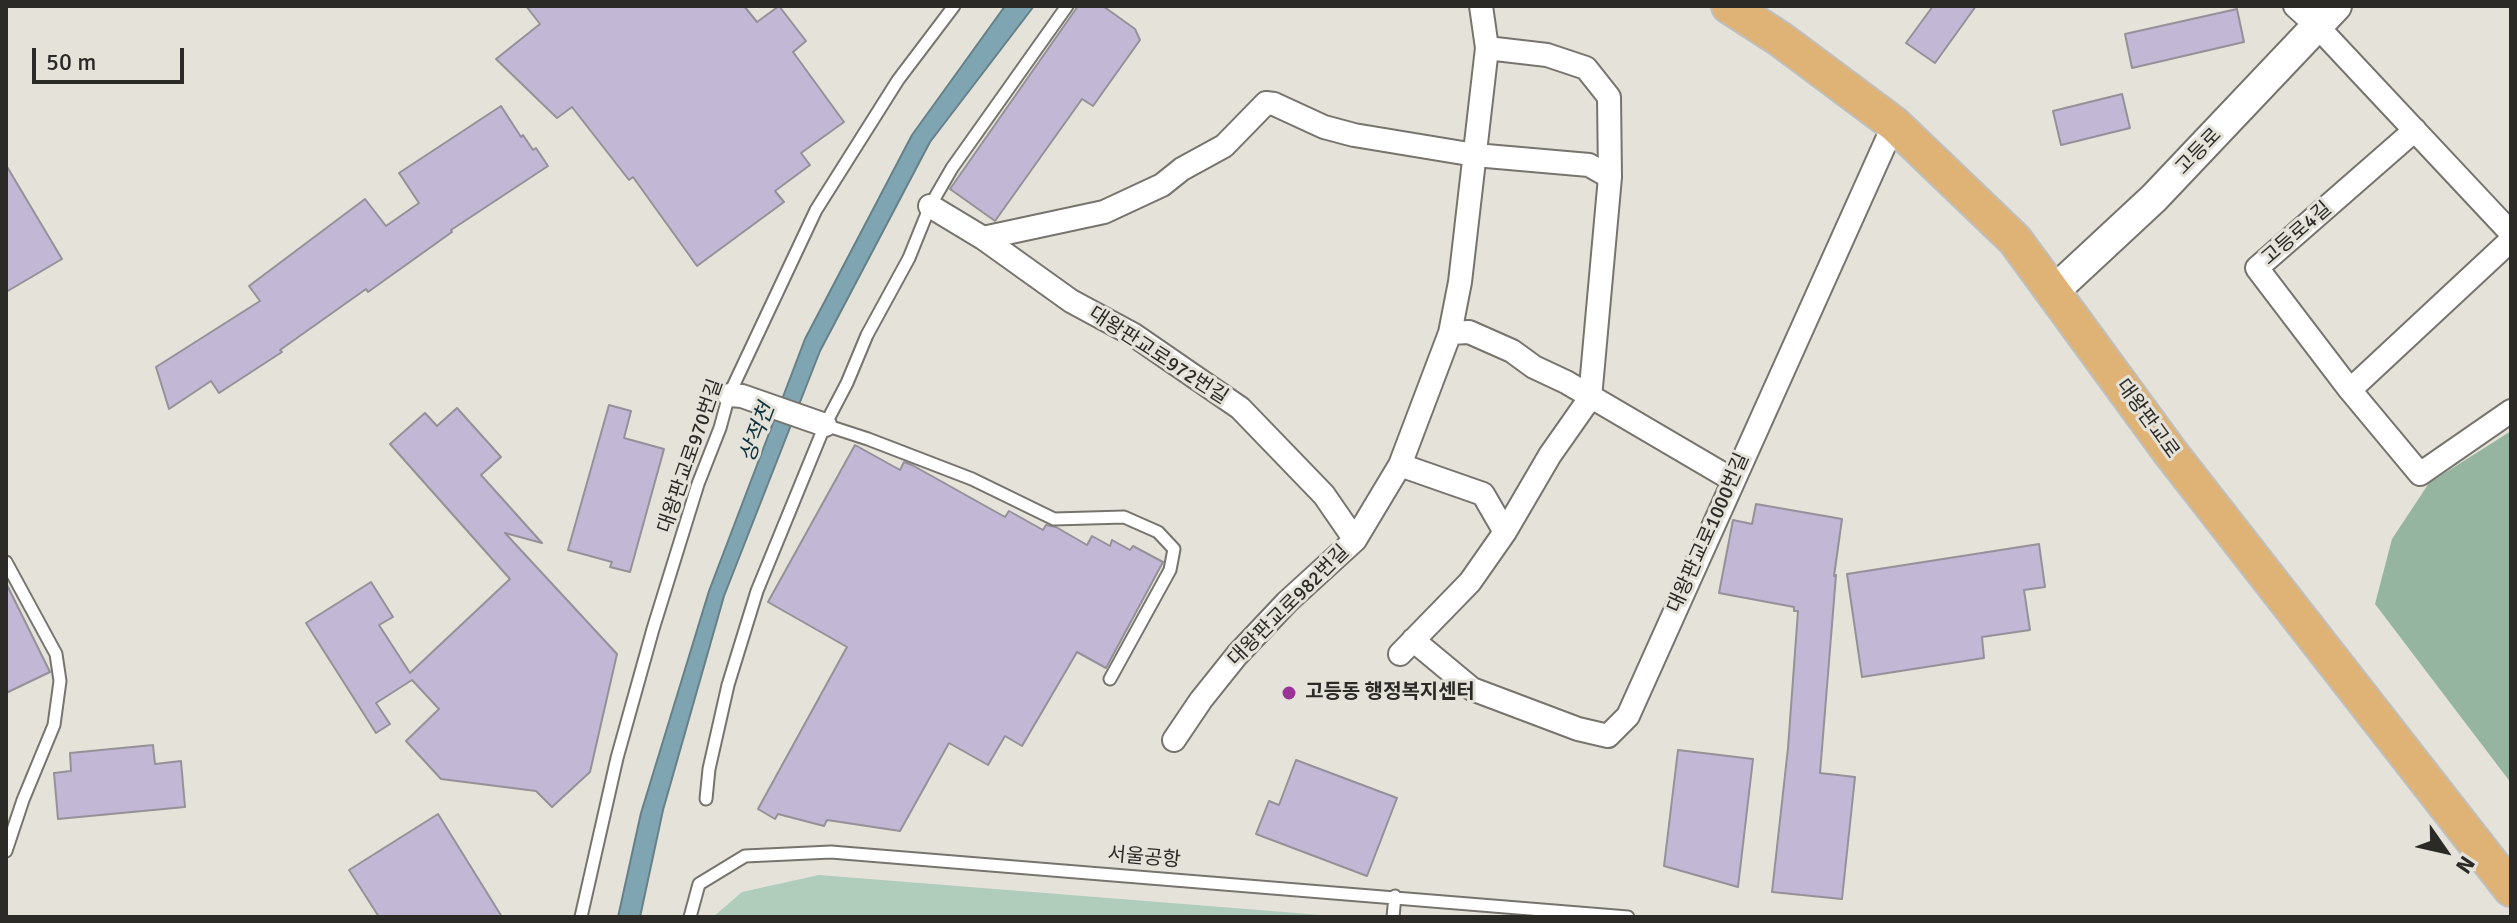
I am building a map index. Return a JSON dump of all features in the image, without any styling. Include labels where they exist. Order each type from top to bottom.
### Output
[{"type":"main road","name":"대왕판교로","points":[[1729,6],[1780,39],[1894,124],[2015,240],[2170,452],[2511,889]]},
{"type":"street","name":"대왕판교로982번길","points":[[1174,740],[1237,655],[1287,602],[1355,540],[1400,465],[1450,333],[1460,282],[1487,48],[1481,6]]},
{"type":"street","points":[[2295,6],[2327,16],[2415,130],[2511,233]]},
{"type":"street","name":"고등로","points":[[2054,291],[2154,198],[2327,16]]},
{"type":"street","points":[[1400,465],[1483,494],[1505,532],[1550,455],[1590,398],[1610,177],[1609,97],[1586,68],[1547,55],[1487,48]]},
{"type":"street","points":[[983,238],[1104,212],[1162,185],[1182,169],[1224,146],[1266,103],[1324,127],[1354,135],[1475,155],[1589,165],[1610,177]]},
{"type":"street","name":"대왕판교로1000번길","points":[[1505,532],[1470,582],[1406,647],[1472,689],[1578,729],[1608,736],[1628,716],[1894,124]]},
{"type":"street","name":"고등로4길","points":[[2415,130],[2257,268],[2350,390],[2420,474],[2511,411]]},
{"type":"street","name":"대왕판교로972번길","points":[[930,206],[983,238],[1071,301],[1134,335],[1240,408],[1324,495],[1355,540]]},
{"type":"street","points":[[2350,390],[2511,240]]},
{"type":"street","points":[[1450,333],[1469,332],[1512,351],[1534,367],[1733,480]]},
{"type":"street","points":[[735,395],[820,424]]},
{"type":"lane","name":"대왕판교로970번길","points":[[581,917],[617,758],[653,629],[698,484],[720,428],[816,210],[898,80],[954,6]]},
{"type":"lane","points":[[706,799],[709,769],[728,685],[757,591],[820,424],[847,383],[867,335],[909,258],[930,206],[952,168],[1067,6]]},
{"type":"lane","points":[[820,424],[958,473],[1054,519],[1124,517],[1158,532],[1174,549],[1170,570],[1110,679]]},
{"type":"lane","points":[[6,562],[56,654],[60,681],[54,725],[6,851]]},
{"type":"lane","name":"서울공항","points":[[690,917],[699,884],[745,856],[831,852],[1628,917]]},
{"type":"lane","points":[[1393,917],[1395,896]]},
{"type":"green space","points":[[2511,431],[2511,783],[2375,604],[2392,539],[2429,483]]},
{"type":"green space","points":[[819,875],[1347,917],[713,917],[742,892]]},
{"type":"water","points":[[1005,6],[1034,6],[930,142],[820,351],[724,596],[663,810],[640,917],[618,917],[641,813],[709,591],[805,339],[912,135]]},
{"type":"building","points":[[526,6],[744,6],[757,22],[779,6],[806,41],[793,52],[844,122],[801,153],[810,165],[775,191],[784,202],[697,266],[633,177],[629,180],[572,107],[557,118],[496,59],[540,24]]},
{"type":"building","points":[[1078,6],[1103,6],[1135,29],[1140,40],[1093,106],[1082,99],[995,221],[950,189]]},
{"type":"building","points":[[1933,6],[1976,6],[1935,63],[1906,43]]},
{"type":"building","points":[[2237,9],[2244,42],[2132,68],[2125,34]]},
{"type":"building","points":[[2122,94],[2130,128],[2061,145],[2053,111]]},
{"type":"building","points":[[501,106],[521,137],[523,135],[533,150],[536,148],[548,166],[451,230],[368,292],[366,289],[280,350],[282,352],[219,393],[211,381],[169,409],[156,367],[260,301],[249,286],[365,199],[386,226],[419,203],[399,173]]},
{"type":"building","points":[[6,165],[62,259],[6,292]]},
{"type":"building","points":[[609,405],[631,411],[624,438],[664,449],[630,572],[610,567],[612,562],[568,550]]},
{"type":"building","points":[[457,408],[501,457],[481,475],[542,543],[505,533],[617,654],[590,772],[552,807],[536,791],[441,779],[406,741],[439,709],[412,680],[376,703],[390,724],[376,733],[306,623],[371,582],[393,617],[379,625],[410,673],[510,579],[390,444],[425,413],[437,426]]},
{"type":"building","points":[[855,445],[900,470],[904,462],[912,465],[1005,517],[1009,511],[1043,530],[1046,525],[1056,527],[1087,545],[1092,536],[1110,546],[1112,540],[1130,550],[1133,546],[1163,562],[1106,668],[1077,652],[1022,746],[1005,736],[988,765],[949,743],[900,831],[827,820],[824,826],[778,814],[775,819],[758,809],[847,647],[768,602]]},
{"type":"building","points":[[1756,504],[1842,519],[1834,576],[1820,773],[1855,777],[1842,899],[1772,892],[1788,748],[1798,611],[1794,611],[1794,607],[1719,593],[1733,520],[1752,524]]},
{"type":"building","points":[[2039,544],[2045,587],[2024,590],[2030,630],[1982,637],[1984,658],[1862,677],[1847,574]]},
{"type":"building","points":[[6,583],[50,672],[6,693]]},
{"type":"building","points":[[153,745],[155,764],[181,761],[185,807],[58,819],[54,773],[71,771],[70,753]]},
{"type":"building","points":[[1678,750],[1753,759],[1738,887],[1664,866]]},
{"type":"building","points":[[1296,760],[1397,798],[1367,876],[1256,834],[1269,801],[1279,805]]},
{"type":"building","points":[[438,814],[502,917],[379,917],[349,870]]},
{"type":"place","name":"고등동 행정복지센터","points":[[1289,693]]},
{"type":"water label","name":"상적천","points":[[758,433]]}]
